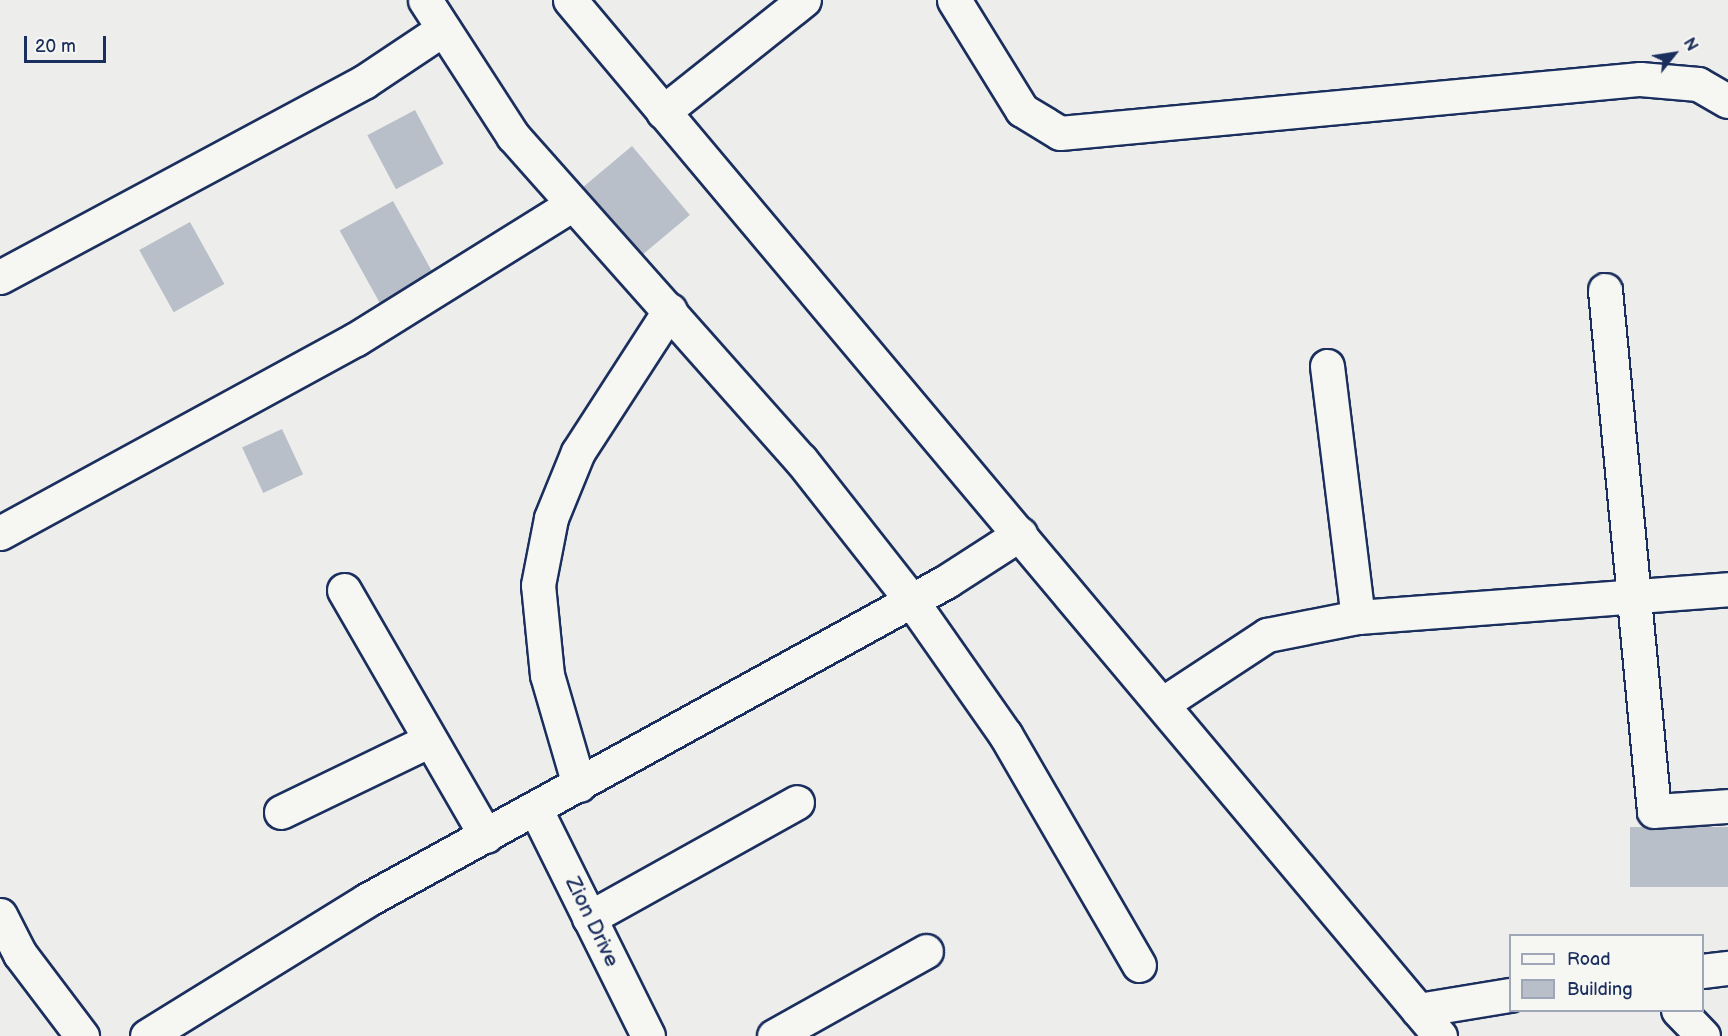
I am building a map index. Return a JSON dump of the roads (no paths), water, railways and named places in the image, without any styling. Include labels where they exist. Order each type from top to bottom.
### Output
[{"type":"street","points":[[425,0],[513,136],[571,205],[670,310],[801,460],[911,600],[1005,734],[1139,965]]},
{"type":"street","points":[[570,0],[1440,1036]]},
{"type":"street","points":[[663,112],[804,0]]},
{"type":"street","points":[[954,0],[1022,110],[1060,133],[1640,79],[1698,84],[1728,101]]},
{"type":"street","points":[[0,277],[365,81],[443,29]]},
{"type":"street","points":[[0,533],[356,339],[571,205]]},
{"type":"street","points":[[1605,291],[1632,597],[1654,811],[1728,806]]},
{"type":"street","points":[[579,785],[547,675],[538,585],[551,518],[578,452],[670,310]]},
{"type":"street","points":[[1328,366],[1358,617]]},
{"type":"street","points":[[147,1036],[368,900],[911,600],[1020,534]]},
{"type":"street","points":[[1162,704],[1267,635],[1358,617],[1728,589]]},
{"type":"street","points":[[344,590],[428,741],[486,836]]},
{"type":"street","points":[[281,812],[428,741]]},
{"type":"street","points":[[589,918],[797,802]]},
{"type":"street","name":"Zion Drive","points":[[535,808],[648,1036]]},
{"type":"street","points":[[0,915],[20,954],[82,1036]]},
{"type":"street","points":[[774,1036],[926,951]]},
{"type":"street","points":[[1704,971],[1728,968]]},
{"type":"street","points":[[1418,1010],[1509,995]]},
{"type":"street","points":[[1679,1012],[1703,1036]]}]
